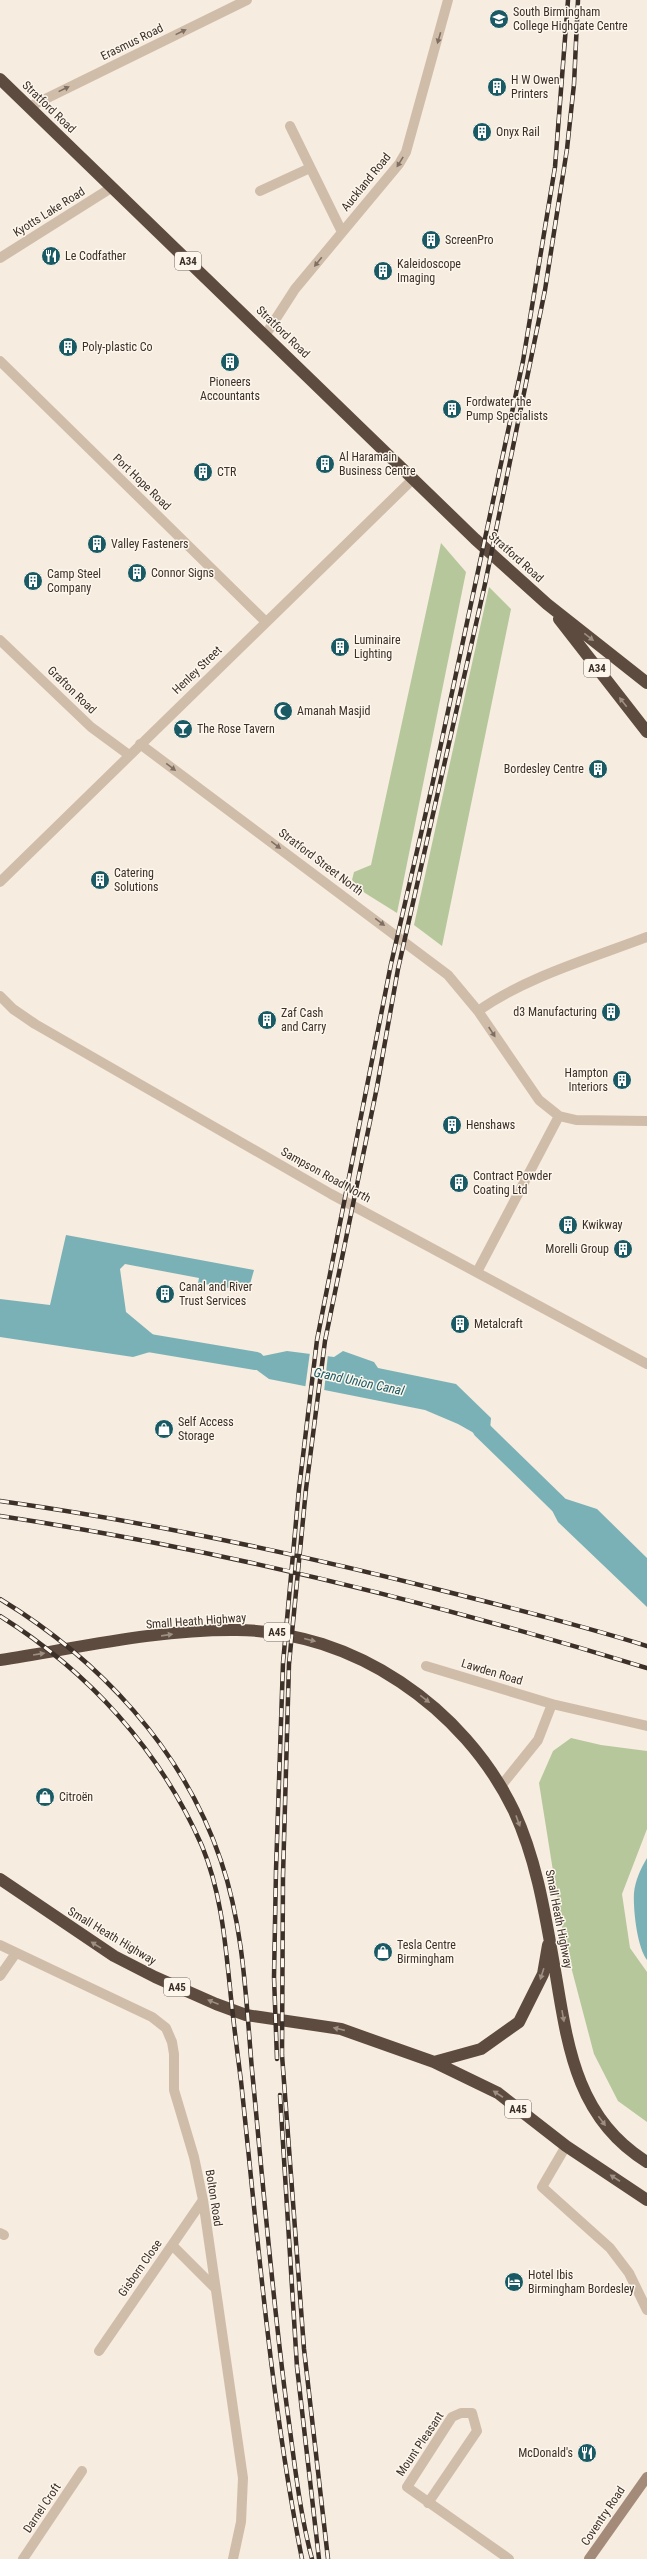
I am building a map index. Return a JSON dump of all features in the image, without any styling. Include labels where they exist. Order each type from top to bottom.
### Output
[{"type":"highway","name":"Stratford Road","points":[[0,79],[266,334],[412,479],[547,604],[647,683]]},
{"type":"highway","name":"Stratford Road","points":[[547,604],[647,732]]},
{"type":"highway","name":"Small Heath Highway","points":[[0,1660],[175,1634],[236,1630],[275,1632],[321,1643],[366,1661],[405,1684],[434,1706],[466,1739],[501,1786],[514,1812],[538,1881],[567,2041],[582,2088],[596,2112],[615,2138],[647,2162]]},
{"type":"highway","name":"Small Heath Highway","points":[[0,1879],[114,1956],[216,2004],[246,2015],[341,2029],[434,2062],[498,2093],[566,2146],[647,2200]]},
{"type":"highway","points":[[434,2062],[481,2049],[519,2022],[543,1974],[549,1936]]},
{"type":"main road","name":"Coventry Road","points":[[637,2489],[647,2470]]},
{"type":"main road","name":"Coventry Road","points":[[589,2559],[637,2489],[647,2477]]},
{"type":"street","name":"Erasmus Road","points":[[29,107],[247,0]]},
{"type":"street","name":"Auckland Road","points":[[266,334],[296,289],[399,164],[406,152],[448,0]]},
{"type":"street","points":[[290,126],[342,232]]},
{"type":"street","points":[[260,191],[310,168]]},
{"type":"street","name":"Kyotts Lake Road","points":[[0,258],[112,188]]},
{"type":"street","name":"Port Hope Road","points":[[0,361],[265,621]]},
{"type":"street","name":"Henley Street","points":[[0,882],[265,621],[412,479]]},
{"type":"street","name":"Grafton Road","points":[[0,640],[91,727],[129,755]]},
{"type":"street","name":"Stratford Street North","points":[[140,744],[448,974],[478,1011],[539,1100],[559,1116],[576,1120],[647,1121]]},
{"type":"street","points":[[478,1011],[496,998],[576,963],[647,937]]},
{"type":"street","name":"Sampson Road North","points":[[0,996],[13,1009],[35,1024],[331,1194],[647,1364]]},
{"type":"street","points":[[477,1272],[559,1116]]},
{"type":"street","name":"Lawden Road","points":[[426,1666],[552,1704],[647,1726]]},
{"type":"street","points":[[501,1786],[538,1740],[552,1704]]},
{"type":"street","name":"Bolton Road","points":[[1,1946],[132,2006],[166,2028],[174,2054],[174,2090],[194,2157],[203,2200],[214,2287],[243,2478],[241,2522],[233,2559]]},
{"type":"street","points":[[0,1976],[16,1953]]},
{"type":"street","points":[[566,2146],[542,2187],[610,2248],[628,2273],[647,2310]]},
{"type":"street","name":"Gisborn Close","points":[[99,2350],[203,2200]]},
{"type":"street","points":[[172,2245],[214,2287]]},
{"type":"street","name":"Mount Pleasant","points":[[428,2503],[477,2431],[472,2413],[461,2413],[452,2417],[407,2488],[428,2503],[509,2559]]},
{"type":"street","name":"Darnel Croft","points":[[23,2559],[82,2471]]},
{"type":"green space","points":[[441,543],[466,572],[397,913],[365,893],[352,880],[354,872],[371,865]]},
{"type":"green space","points":[[489,587],[511,609],[442,946],[414,925]]},
{"type":"green space","points":[[571,1738],[601,1745],[647,1751],[647,1829],[622,1894],[630,1948],[647,1972],[647,2122],[618,2101],[594,2054],[564,1940],[539,1783],[553,1751]]},
{"type":"water","points":[[66,1235],[254,1270],[248,1291],[198,1283],[199,1278],[125,1264],[120,1269],[126,1312],[162,1342],[173,1344],[172,1350],[160,1349],[133,1357],[0,1337],[0,1299],[50,1305]]},
{"type":"water","points":[[287,1351],[334,1357],[343,1351],[374,1362],[378,1368],[456,1384],[491,1418],[490,1430],[497,1446],[458,1424],[425,1410],[269,1379],[247,1363],[233,1360],[232,1357],[234,1353],[263,1356]]},
{"type":"water","points":[[540,1487],[557,1496],[597,1509],[647,1558],[647,1607],[558,1522]]},
{"type":"water","points":[[647,1858],[647,1960],[638,1937],[635,1918],[634,1893],[637,1879]]},
{"type":"pier","points":[[310,1352],[328,1354],[324,1392],[305,1389]]},
{"type":"waterway","name":"Grand Union Canal","points":[[149,1343],[256,1361]]},
{"type":"waterway","name":"Grand Union Canal","points":[[481,1429],[558,1504]]},
{"type":"railway","points":[[277,2059],[274,1977],[283,1663],[299,1489],[317,1340],[391,964],[432,786],[523,361],[555,167],[568,0]]},
{"type":"railway","points":[[328,2559],[304,2349],[282,2055],[283,1876],[289,1664],[306,1489],[325,1341],[377,1087],[398,969],[485,584],[545,290],[567,149],[574,84],[578,0]]},
{"type":"railway","points":[[0,1501],[56,1509],[168,1529],[334,1564],[495,1604],[647,1646]]},
{"type":"railway","points":[[0,1516],[82,1529],[164,1545],[245,1561],[326,1580],[487,1621],[647,1668]]},
{"type":"railway","points":[[0,1599],[36,1623],[71,1650],[104,1679],[134,1711],[161,1745],[185,1782],[205,1820],[221,1861],[235,1912],[243,1965],[277,2323],[300,2503],[312,2559]]},
{"type":"railway","points":[[0,1616],[33,1638],[63,1662],[92,1688],[119,1716],[165,1777],[185,1811],[202,1846],[214,1881],[224,1934],[266,2321],[291,2500],[302,2559]]},
{"type":"railway","points":[[280,2095],[297,2367],[319,2559]]},
{"type":"place","name":"South Birmingham College Highgate Centre","points":[[499,19]]},
{"type":"place","name":"H W Owen Printers","points":[[497,87]]},
{"type":"place","name":"Onyx Rail","points":[[482,132]]},
{"type":"place","name":"ScreenPro","points":[[431,240]]},
{"type":"place","name":"Le Codfather","points":[[51,256]]},
{"type":"place","name":"Kaleidoscope Imaging","points":[[383,271]]},
{"type":"place","name":"Poly-plastic Co","points":[[68,347]]},
{"type":"place","name":"Pioneers Accountants","points":[[230,362]]},
{"type":"place","name":"Fordwater the Pump Specialists","points":[[452,409]]},
{"type":"place","name":"Al Haramain Business Centre","points":[[325,464]]},
{"type":"place","name":"CTR","points":[[203,472]]},
{"type":"place","name":"Valley Fasteners","points":[[97,544]]},
{"type":"place","name":"Connor Signs","points":[[137,573]]},
{"type":"place","name":"Camp Steel Company","points":[[33,581]]},
{"type":"place","name":"Luminaire Lighting","points":[[340,647]]},
{"type":"place","name":"Amanah Masjid","points":[[283,711]]},
{"type":"place","name":"The Rose Tavern","points":[[183,729]]},
{"type":"place","name":"Bordesley Centre","points":[[598,769]]},
{"type":"place","name":"Catering Solutions","points":[[100,880]]},
{"type":"place","name":"d3 Manufacturing","points":[[611,1012]]},
{"type":"place","name":"Zaf Cash and Carry","points":[[267,1020]]},
{"type":"place","name":"Hampton Interiors","points":[[622,1080]]},
{"type":"place","name":"Henshaws","points":[[452,1125]]},
{"type":"place","name":"Contract Powder Coating Ltd","points":[[459,1183]]},
{"type":"place","name":"Kwikway","points":[[568,1225]]},
{"type":"place","name":"Morelli Group","points":[[623,1249]]},
{"type":"place","name":"Canal and River Trust Services","points":[[165,1294]]},
{"type":"place","name":"Metalcraft","points":[[460,1324]]},
{"type":"place","name":"Self Access Storage","points":[[164,1429]]},
{"type":"place","name":"Citroën","points":[[45,1797]]},
{"type":"place","name":"Tesla Centre Birmingham","points":[[383,1952]]},
{"type":"place","name":"Hotel Ibis Birmingham Bordesley","points":[[514,2282]]},
{"type":"place","name":"McDonald's","points":[[587,2453]]}]
